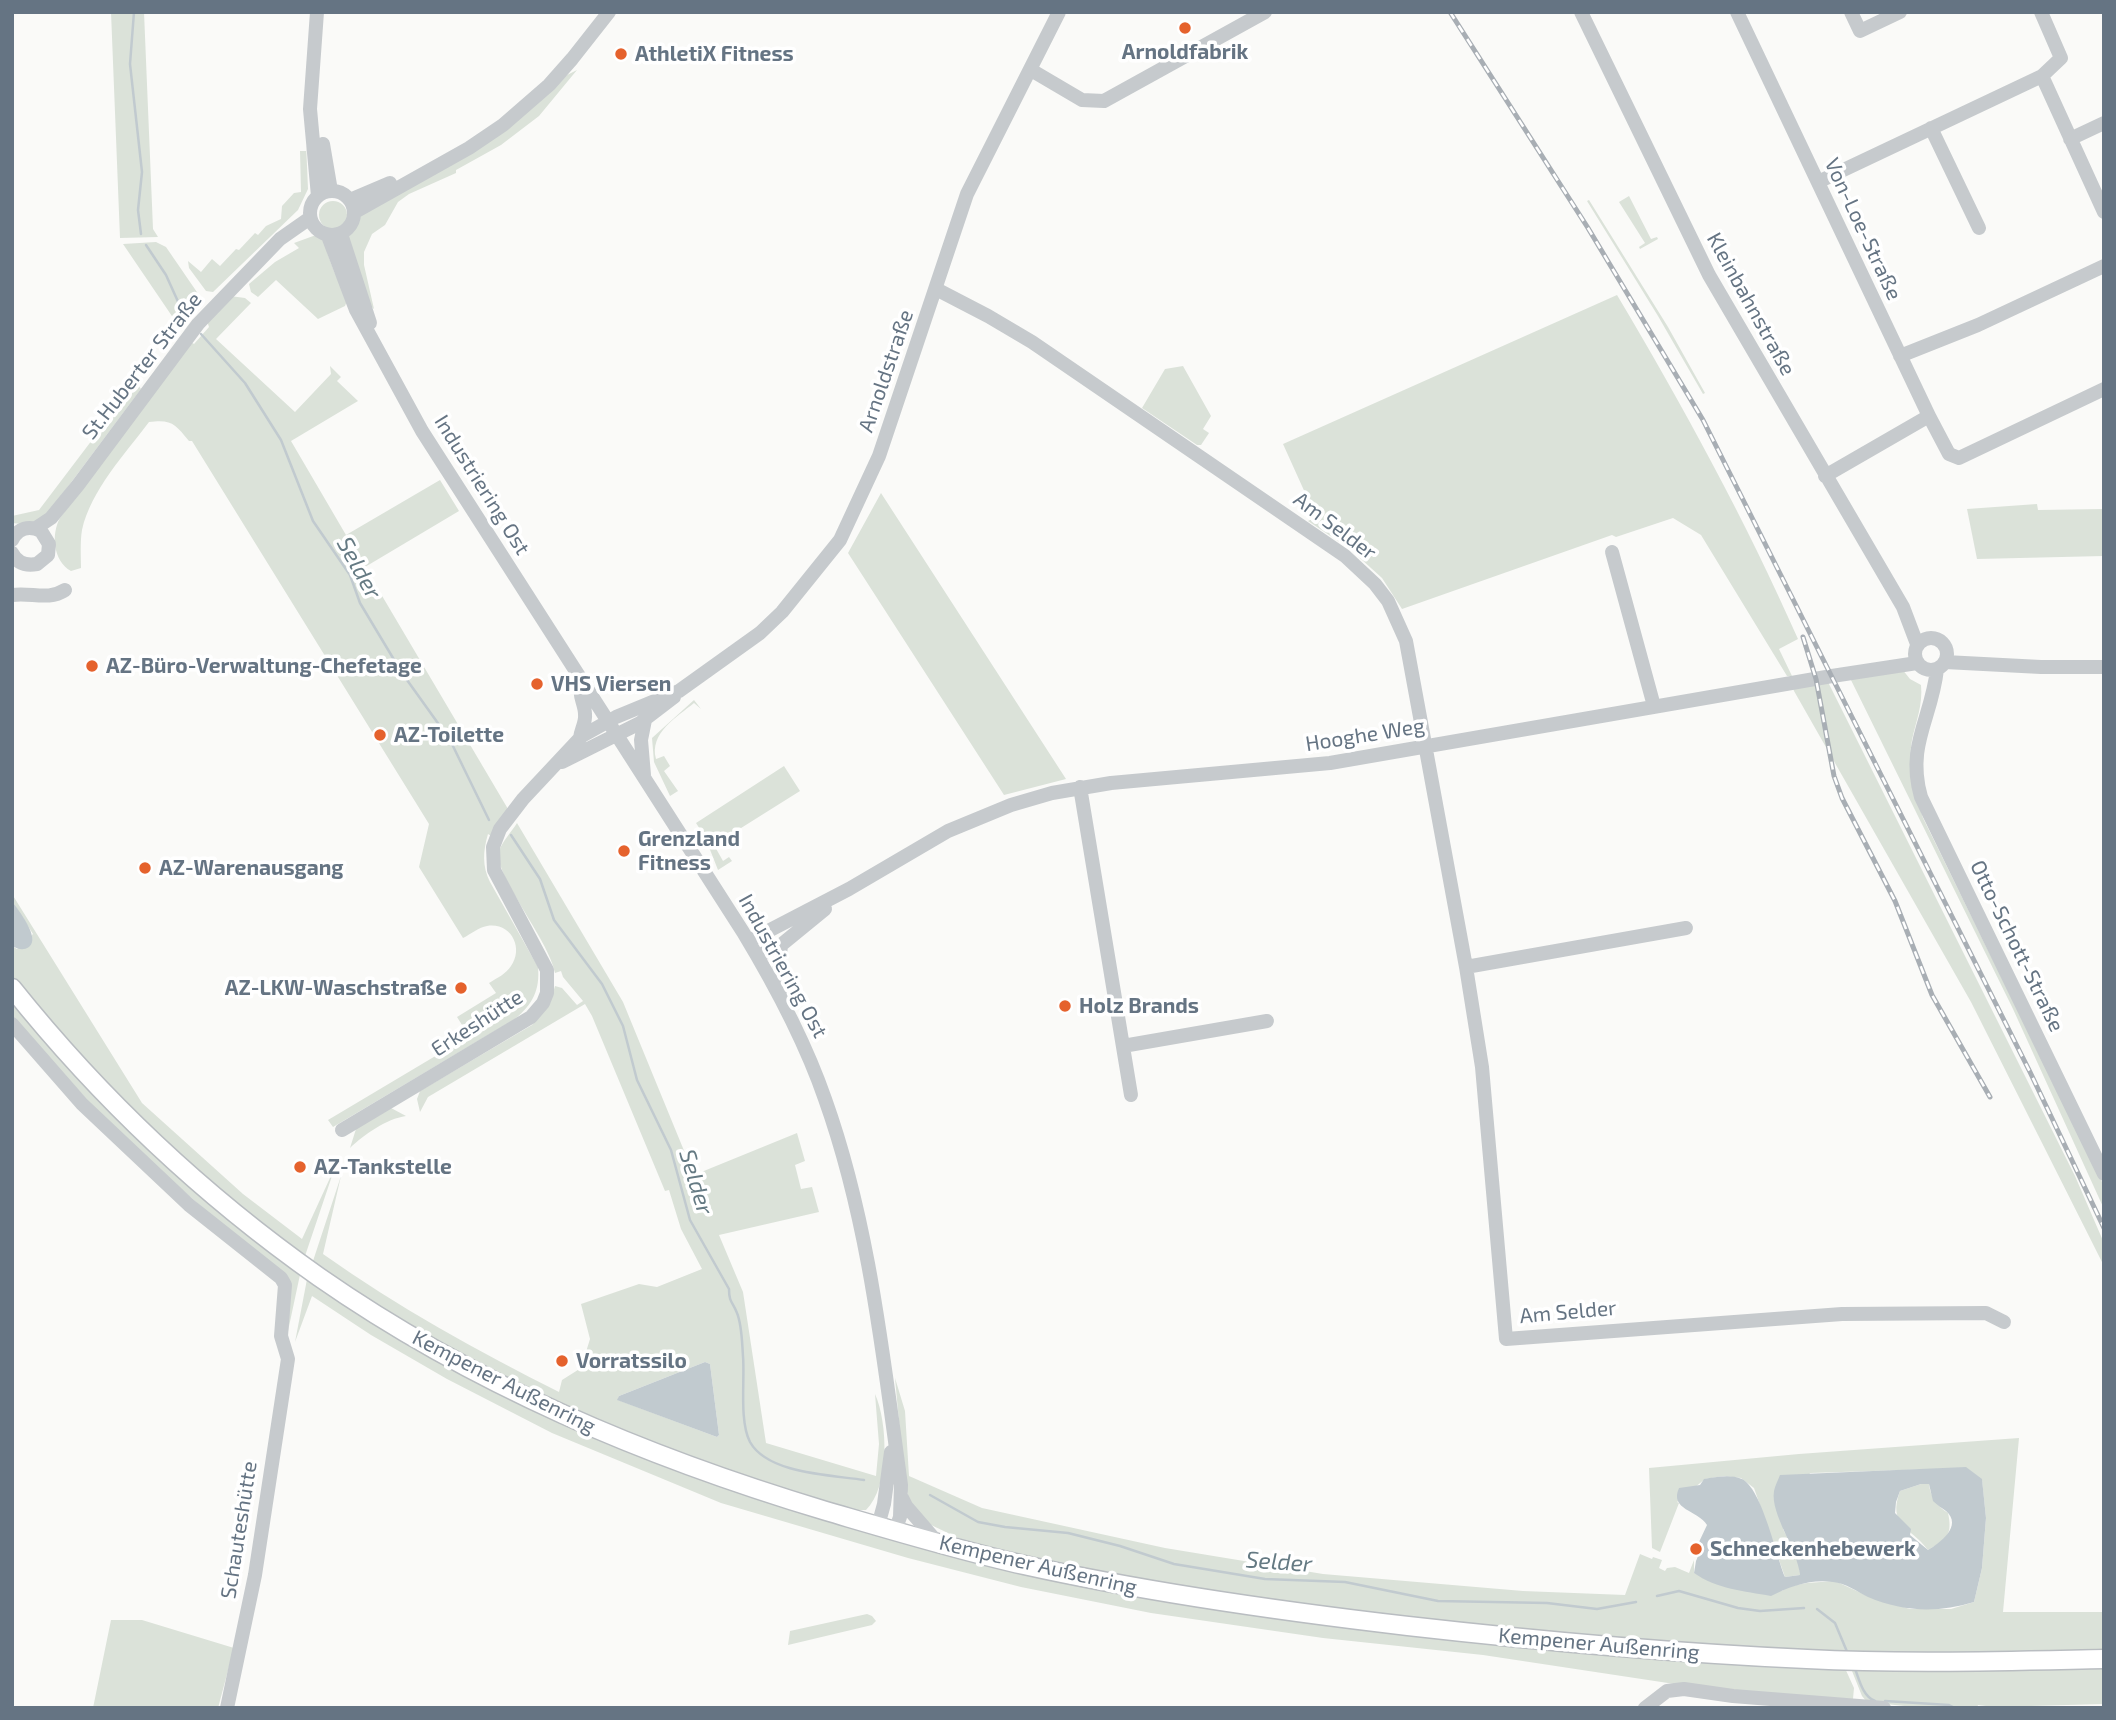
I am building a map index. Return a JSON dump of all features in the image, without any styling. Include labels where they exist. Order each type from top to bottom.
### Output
[{"type":"main road","name":"Kempener Außenring","points":[[12,988],[83,1071],[152,1141],[182,1169],[321,1279],[452,1359],[581,1424],[728,1481],[887,1529],[1025,1565],[1136,1587],[1277,1609],[1490,1635],[1671,1651],[1885,1661],[2104,1660]]},
{"type":"street","points":[[317,12],[314,58],[318,75],[325,193]]},
{"type":"street","points":[[352,206],[440,164],[486,137],[529,104],[572,60],[609,12]]},
{"type":"street","name":"Arnoldstraße","points":[[616,735],[645,720],[679,691],[760,633],[782,612],[840,540],[879,456],[967,194],[1059,12]]},
{"type":"street","points":[[1031,70],[1082,100],[1104,101],[1265,12]]},
{"type":"street","name":"Kleinbahnstraße","points":[[1581,12],[1709,275],[1903,607],[1910,612],[1929,656]]},
{"type":"street","name":"Von-Loe-Straße","points":[[1737,12],[1949,454],[1959,458],[2104,389]]},
{"type":"street","points":[[1851,12],[1860,31],[1900,12]]},
{"type":"street","points":[[1818,182],[2042,76],[2061,58],[2041,12]]},
{"type":"street","points":[[2042,76],[2103,207]]},
{"type":"street","points":[[2070,139],[2104,124]]},
{"type":"street","points":[[1931,128],[1979,228]]},
{"type":"street","points":[[325,193],[342,193],[352,206],[350,228],[324,229],[310,208],[325,193]]},
{"type":"street","name":"St.Huberter Straße","points":[[36,528],[51,519],[198,324],[243,277],[280,239],[324,229]]},
{"type":"street","name":"Industriering Ost","points":[[324,229],[356,310],[422,431],[749,942],[811,1061],[844,1157],[866,1256],[901,1497],[900,1517],[887,1529]]},
{"type":"street","points":[[1900,356],[1978,326],[2104,266]]},
{"type":"street","name":"Am Selder","points":[[936,289],[1032,342],[1360,568],[1382,592],[1399,622],[1406,641],[1466,967],[1486,1101],[1506,1339],[1842,1314],[1986,1313],[2004,1322]]},
{"type":"street","points":[[1825,476],[1929,416]]},
{"type":"street","name":"St.Huberter Straße","points":[[16,559],[37,564],[45,559],[49,550],[48,539],[57,518],[78,485]]},
{"type":"street","points":[[15,533],[36,528],[48,539]]},
{"type":"street","points":[[1612,552],[1654,706]]},
{"type":"street","points":[[13,576],[16,559]]},
{"type":"street","points":[[12,595],[23,593],[48,596],[65,590]]},
{"type":"street","points":[[1929,656],[2041,667],[2104,667]]},
{"type":"street","name":"Hooghe Weg","points":[[749,942],[849,889],[948,831],[1032,798],[1080,787],[1303,766],[1426,747],[1857,672],[1929,656]]},
{"type":"street","name":"Otto-Schott-Straße","points":[[1929,656],[1932,700],[1916,751],[1919,788],[1930,817],[2104,1174]]},
{"type":"street","points":[[580,738],[585,721],[585,709],[579,692],[582,683]]},
{"type":"street","name":"Arnoldstraße","points":[[607,721],[679,691]]},
{"type":"street","points":[[644,776],[641,740],[645,720]]},
{"type":"street","name":"Erkeshütte","points":[[342,1130],[531,1017],[543,1003],[547,993],[547,970],[499,882],[494,870],[493,848],[506,820],[523,799],[580,738],[607,721]]},
{"type":"street","name":"Erkeshütte","points":[[555,766],[616,735]]},
{"type":"street","points":[[1080,787],[1131,1095]]},
{"type":"street","name":"Hooghe Weg","points":[[758,957],[781,945],[849,889]]},
{"type":"street","points":[[1466,967],[1686,928]]},
{"type":"street","points":[[781,945],[779,964],[784,1005]]},
{"type":"street","points":[[1123,1046],[1267,1021]]},
{"type":"street","name":"Schauteshütte","points":[[12,1024],[82,1104],[189,1205],[281,1278],[285,1291],[281,1336],[288,1359],[255,1575],[227,1708]]},
{"type":"street","name":"Industriering Ost","points":[[887,1529],[884,1504],[893,1439]]},
{"type":"street","points":[[901,1497],[905,1506],[938,1543]]},
{"type":"street","points":[[1646,1708],[1667,1691],[1684,1689],[1733,1696],[1885,1708]]},
{"type":"shaded area","points":[[111,12],[144,12],[153,229],[158,237],[120,238]]},
{"type":"shaded area","points":[[577,70],[539,116],[501,145],[456,170],[456,173],[409,194],[398,202],[385,225],[372,234],[364,252],[364,265],[374,309],[367,303],[348,238],[359,216]]},
{"type":"shaded area","points":[[306,143],[308,189],[298,210],[213,292],[206,291],[189,268],[188,261],[201,272],[212,259],[220,266],[255,233],[258,235],[266,226],[281,219],[282,206],[294,193],[301,192],[300,151],[306,151]]},
{"type":"shaded area","points":[[1629,196],[1651,239],[1658,239],[1640,249],[1645,243],[1619,202]]},
{"type":"shaded area","points":[[1589,200],[1668,327],[1705,393],[1703,394],[1587,201]]},
{"type":"shaded area","points":[[333,201],[343,205],[347,215],[343,225],[333,229],[323,225],[319,215],[323,205]]},
{"type":"shaded area","points":[[316,235],[325,240],[347,301],[345,306],[318,319],[276,280],[258,297],[251,292],[249,284],[275,262],[299,248],[294,243]]},
{"type":"shaded area","points":[[156,242],[166,247],[201,298],[178,325],[123,244]]},
{"type":"shaded area","points":[[1617,295],[1713,464],[1778,595],[1798,639],[1779,649],[1792,676],[1787,676],[1701,535],[1673,518],[1616,537],[1612,535],[1402,609],[1382,578],[1350,549],[1308,521],[1316,517],[1283,444]]},
{"type":"shaded area","points":[[230,296],[245,298],[251,303],[216,339],[295,412],[331,374],[330,366],[341,377],[337,381],[358,401],[291,441],[346,535],[440,480],[459,511],[365,567],[508,809],[491,836],[488,834],[484,852],[486,870],[490,882],[538,967],[538,983],[534,996],[515,1019],[333,1127],[328,1120],[469,1036],[457,1017],[496,993],[489,983],[504,974],[515,959],[513,938],[503,928],[487,926],[463,938],[419,867],[429,824],[192,441],[176,427],[163,421],[149,422],[110,473],[86,515],[81,535],[81,568],[71,571],[65,567],[55,547],[55,532],[60,518],[191,342],[194,344],[209,327],[207,321]]},
{"type":"shaded area","points":[[1183,366],[1211,416],[1203,429],[1209,433],[1201,445],[1197,445],[1142,408],[1165,369]]},
{"type":"shaded area","points":[[136,382],[141,389],[43,520],[12,523],[12,516],[39,510]]},
{"type":"shaded area","points":[[881,493],[1066,779],[1004,795],[848,553]]},
{"type":"shaded area","points":[[2037,504],[2038,510],[2104,509],[2104,556],[1977,559],[1967,509]]},
{"type":"shaded area","points":[[1902,669],[1910,679],[1921,685],[1911,760],[1923,818],[2104,1186],[2104,1209],[2013,1009],[1850,678]]},
{"type":"shaded area","points":[[1828,682],[2075,1176],[2104,1243],[2104,1266],[1971,1002],[1793,688]]},
{"type":"shaded area","points":[[694,700],[701,709],[694,703],[666,726],[657,741],[656,759],[664,756],[670,766],[664,771],[678,791],[670,796],[654,762],[652,738]]},
{"type":"shaded area","points":[[784,766],[800,791],[714,845],[723,861],[729,857],[732,861],[718,870],[705,837],[696,823]]},
{"type":"shaded area","points":[[517,823],[623,1002],[694,1175],[797,1133],[805,1161],[795,1165],[801,1189],[812,1187],[819,1212],[719,1235],[743,1292],[766,1443],[876,1476],[879,1444],[875,1394],[884,1437],[883,1471],[874,1500],[866,1510],[851,1510],[783,1490],[612,1431],[434,1343],[312,1264],[341,1176],[323,1254],[438,1328],[559,1392],[562,1380],[581,1368],[590,1339],[581,1304],[639,1284],[657,1287],[702,1269],[681,1229],[669,1190],[665,1191],[585,1004],[428,1097],[420,1112],[417,1099],[420,1091],[532,1025],[550,1003],[555,986],[562,988],[577,1005],[583,1001],[561,971],[555,973],[543,943],[512,891],[499,862],[499,851]],"holes":[[[705,1362],[710,1364],[719,1435],[717,1437],[618,1400],[619,1396]]]},
{"type":"shaded area","points":[[12,894],[142,1103],[243,1194],[302,1239],[335,1167],[304,1259],[244,1213],[148,1129],[23,993],[12,979],[12,946],[17,949],[33,934],[12,901]]},
{"type":"shaded area","points":[[12,901],[32,937],[32,943],[25,949],[12,946]]},
{"type":"shaded area","points":[[12,996],[301,1270],[288,1331],[289,1282],[123,1139],[12,1018]]},
{"type":"shaded area","points":[[391,1108],[406,1116],[376,1128],[350,1148],[356,1129]]},
{"type":"shaded area","points":[[308,1274],[619,1446],[1101,1586],[1844,1666],[1854,1688],[1853,1699],[1734,1693],[1483,1655],[1323,1638],[1151,1613],[1021,1587],[908,1558],[721,1503],[552,1433],[447,1379],[371,1335],[312,1296],[295,1342]]},
{"type":"shaded area","points":[[705,1362],[710,1364],[719,1435],[717,1437],[617,1400],[619,1396]]},
{"type":"shaded area","points":[[895,1378],[905,1411],[909,1476],[982,1508],[1165,1548],[1323,1574],[1523,1591],[1625,1595],[1640,1554],[1662,1560],[1659,1568],[1665,1571],[1675,1567],[1689,1573],[1694,1560],[1694,1573],[1782,1591],[1786,1587],[1807,1583],[1835,1581],[1872,1598],[1910,1609],[1951,1609],[1974,1602],[1982,1568],[1986,1518],[1982,1480],[1966,1468],[1810,1473],[1783,1529],[1799,1561],[1800,1575],[1785,1577],[1754,1488],[1741,1478],[1724,1476],[1705,1479],[1677,1502],[1679,1503],[1660,1552],[1652,1548],[1649,1468],[2019,1438],[2003,1612],[2104,1612],[2104,1652],[1810,1652],[1633,1641],[1448,1625],[1174,1588],[988,1552],[929,1524],[911,1510],[904,1476]]},
{"type":"shaded area","points":[[1966,1467],[1982,1479],[1986,1518],[1982,1568],[1974,1602],[1947,1608],[1907,1608],[1881,1602],[1842,1584],[1825,1581],[1801,1584],[1771,1596],[1721,1586],[1694,1573],[1703,1544],[1699,1542],[1707,1525],[1681,1505],[1677,1495],[1679,1488],[1700,1485],[1704,1479],[1728,1476],[1742,1479],[1756,1495],[1785,1577],[1800,1575],[1774,1500],[1774,1489],[1780,1475]],"holes":[[[1929,1484],[1933,1501],[1946,1511],[1952,1522],[1948,1534],[1928,1550],[1910,1535],[1911,1529],[1895,1513],[1900,1491]]]},
{"type":"shaded area","points":[[1929,1484],[1933,1497],[1948,1513],[1950,1527],[1947,1536],[1928,1550],[1903,1525],[1896,1512],[1900,1491]]},
{"type":"shaded area","points":[[867,1614],[876,1621],[872,1625],[788,1645],[790,1631]]},
{"type":"shaded area","points":[[111,1620],[142,1620],[234,1648],[218,1708],[93,1708]]},
{"type":"shaded area","points":[[2104,1665],[2104,1704],[1994,1707],[1978,1705],[1977,1708],[1923,1708],[1867,1702],[1850,1666]]},
{"type":"waterway","name":"Selder","points":[[134,12],[130,64],[142,172],[138,210],[141,234]]},
{"type":"waterway","name":"Selder","points":[[146,245],[166,275],[180,306]]},
{"type":"waterway","name":"Selder","points":[[201,334],[245,383],[281,440],[313,521],[350,575],[360,603],[402,673],[450,740],[489,820]]},
{"type":"waterway","name":"Selder","points":[[511,835],[540,879],[554,920],[602,984],[623,1026],[637,1080],[671,1150],[690,1220],[729,1289],[730,1300],[741,1328],[743,1412],[750,1442],[759,1453],[785,1467],[864,1480]]},
{"type":"waterway","name":"Selder","points":[[930,1495],[978,1522],[1068,1533],[1120,1546],[1174,1564],[1265,1579],[1345,1582],[1438,1601],[1547,1603],[1597,1609],[1636,1602]]},
{"type":"waterway","name":"Selder","points":[[1657,1596],[1679,1591],[1738,1608],[1760,1611],[1804,1608]]},
{"type":"waterway","name":"Selder","points":[[1817,1609],[1835,1623],[1848,1654]]},
{"type":"waterway","name":"Selder","points":[[1854,1666],[1864,1691],[1875,1701]]},
{"type":"waterway","name":"Selder","points":[[1885,1701],[1949,1705],[1955,1708]]},
{"type":"railway","points":[[1450,12],[1588,228],[1703,420],[2030,1072],[2104,1228]]},
{"type":"railway","points":[[1803,637],[1816,679],[1834,776],[1842,798],[1895,901],[1932,995],[1990,1097]]},
{"type":"place","name":"Arnoldfabrik","points":[[1185,28]]},
{"type":"place","name":"AthletiX Fitness","points":[[621,54]]},
{"type":"place","name":"AZ-Büro-Verwaltung-Chefetage","points":[[92,666]]},
{"type":"place","name":"VHS Viersen","points":[[537,684]]},
{"type":"place","name":"AZ-Toilette","points":[[380,735]]},
{"type":"place","name":"Grenzland Fitness","points":[[624,851]]},
{"type":"place","name":"AZ-Warenausgang","points":[[145,868]]},
{"type":"place","name":"AZ-LKW-Waschstraße","points":[[461,988]]},
{"type":"place","name":"Holz Brands","points":[[1065,1006]]},
{"type":"place","name":"AZ-Tankstelle","points":[[300,1167]]},
{"type":"place","name":"Vorratssilo","points":[[562,1361]]},
{"type":"place","name":"Schneckenhebewerk","points":[[1696,1549]]}]
